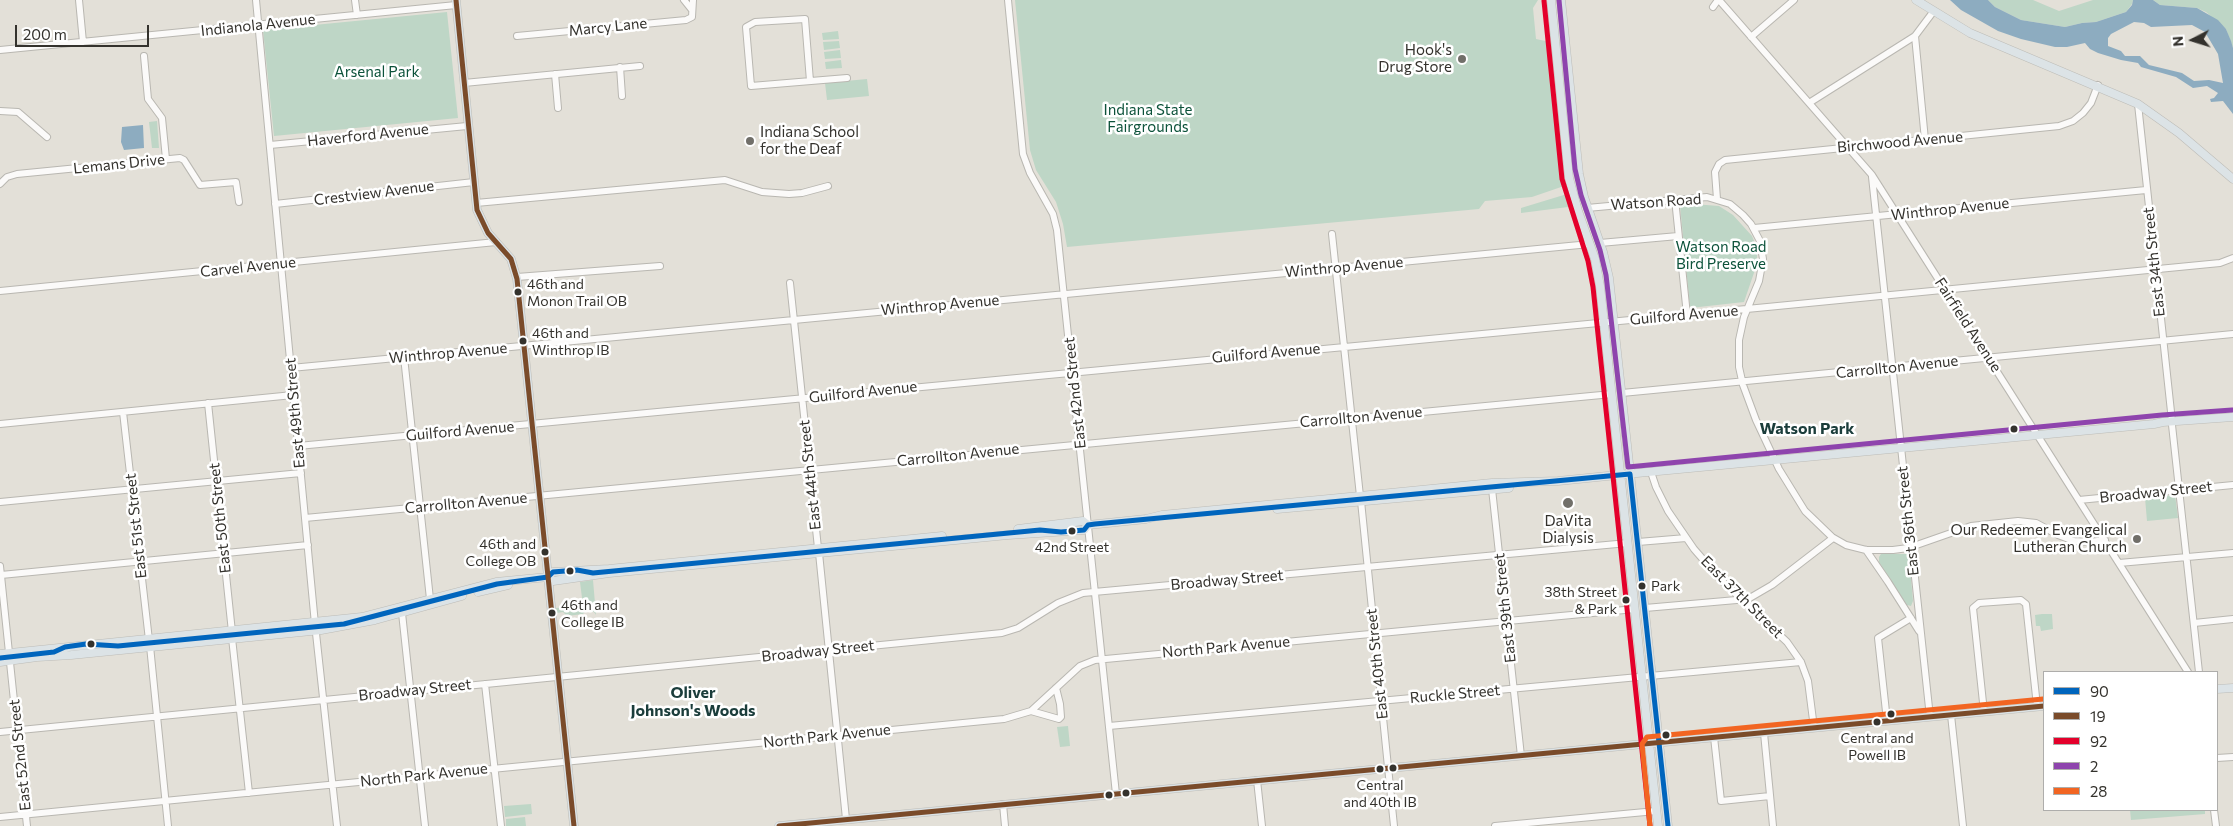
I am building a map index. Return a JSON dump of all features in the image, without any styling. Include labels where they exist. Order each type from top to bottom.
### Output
[{"type":"main road","points":[[1551,0],[1568,170],[1574,197],[1599,277],[1658,826]]},
{"type":"main road","points":[[1561,0],[1578,166],[1587,208],[1600,243],[1608,273],[1668,826]]},
{"type":"main road","points":[[1916,0],[1974,35],[2098,85],[2138,104],[2179,133],[2233,179]]},
{"type":"main road","points":[[456,3],[476,203],[480,219],[511,259],[517,277],[574,826]]},
{"type":"main road","points":[[1361,499],[1492,484],[1558,481],[2233,417]]},
{"type":"main road","points":[[315,627],[362,618],[496,582],[548,577],[553,572],[1084,530],[1088,525],[1162,516],[1546,485],[1558,481]]},
{"type":"main road","points":[[0,654],[10,657],[71,655],[149,643],[359,624],[519,581]]},
{"type":"main road","points":[[0,662],[10,657]]},
{"type":"main road","points":[[2218,689],[2233,688]]},
{"type":"main road","points":[[779,826],[2041,706]]},
{"type":"street","points":[[79,0],[83,42]]},
{"type":"street","name":"East 49th Street","points":[[256,0],[315,627],[337,826]]},
{"type":"street","points":[[355,0],[356,15]]},
{"type":"street","points":[[684,0],[692,10]]},
{"type":"street","points":[[692,10],[693,0]]},
{"type":"street","name":"East 42nd Street","points":[[1008,0],[1023,154],[1030,173],[1056,222],[1116,794]]},
{"type":"street","points":[[1713,7],[1718,0]]},
{"type":"street","name":"Fairfield Avenue","points":[[1718,0],[1872,175],[2187,671]]},
{"type":"street","points":[[1751,37],[1794,0]]},
{"type":"street","name":"Indianola Avenue","points":[[0,50],[356,15],[456,3]]},
{"type":"street","name":"Marcy Lane","points":[[517,36],[686,20],[692,17],[692,10]]},
{"type":"street","points":[[1808,102],[1914,36],[1933,12]]},
{"type":"street","points":[[810,81],[804,19],[756,22],[746,27],[751,86],[847,78]]},
{"type":"street","points":[[1553,20],[1563,20]]},
{"type":"street","points":[[1914,36],[1925,140]]},
{"type":"street","points":[[144,56],[148,99],[162,118],[166,159]]},
{"type":"street","points":[[464,83],[640,66]]},
{"type":"street","points":[[620,68],[622,96]]},
{"type":"street","points":[[555,74],[558,108]]},
{"type":"street","name":"Birchwood Avenue","points":[[1717,199],[1715,174],[1719,164],[1725,160],[2063,125],[2075,120],[2086,110],[2098,85]]},
{"type":"street","name":"East 34th Street","points":[[2138,104],[2199,671]]},
{"type":"street","points":[[0,111],[16,111],[47,137]]},
{"type":"street","name":"Haverford Avenue","points":[[270,145],[467,126]]},
{"type":"street","name":"Lemans Drive","points":[[0,184],[14,174],[183,158],[196,182],[201,185],[236,182],[238,202]]},
{"type":"street","name":"East 36th Street","points":[[1872,175],[1930,717]]},
{"type":"street","points":[[476,203],[725,180],[762,192],[775,193],[802,193],[828,186]]},
{"type":"street","name":"Crestview Avenue","points":[[275,204],[474,182]]},
{"type":"street","name":"Winthrop Avenue","points":[[1754,228],[2146,190]]},
{"type":"street","name":"Watson Road","points":[[1587,208],[1705,197],[1717,199],[1737,209],[1754,228],[1761,243],[1763,265],[1758,285],[1747,309],[1739,344],[1742,382],[1774,460],[1791,490],[1805,511],[1823,531],[1833,538],[1846,545],[1866,550],[1893,550],[1965,528],[2018,521],[2036,523],[2074,541],[2105,540]]},
{"type":"street","points":[[1675,199],[1687,315]]},
{"type":"street","name":"East 40th Street","points":[[1332,234],[1394,826]]},
{"type":"street","points":[[1600,243],[1678,236]]},
{"type":"street","name":"Carvel Avenue","points":[[0,291],[496,242]]},
{"type":"street","name":"Winthrop Avenue","points":[[291,368],[1590,244]]},
{"type":"street","name":"Guilford Avenue","points":[[298,446],[1072,371],[1687,315],[2220,263],[2233,258]]},
{"type":"street","points":[[517,277],[660,266]]},
{"type":"street","name":"East 44th Street","points":[[790,283],[846,819]]},
{"type":"street","name":"Carrollton Avenue","points":[[1622,393],[2233,334]]},
{"type":"street","points":[[404,357],[430,600]]},
{"type":"street","name":"Carrollton Avenue","points":[[305,518],[1612,394]]},
{"type":"street","points":[[0,424],[293,395]]},
{"type":"street","name":"East 50th Street","points":[[208,403],[249,793]]},
{"type":"street","name":"East 51st Street","points":[[123,412],[168,826]]},
{"type":"street","name":"East 37th Street","points":[[1651,472],[1662,500],[1686,538],[1714,572],[1787,642],[1802,662],[1808,681],[1814,728]]},
{"type":"street","points":[[0,502],[301,473]]},
{"type":"street","name":"Broadway Street","points":[[2079,500],[2233,485]]},
{"type":"street","name":"East 39th Street","points":[[1492,489],[1521,756]]},
{"type":"street","points":[[1638,542],[1686,538]]},
{"type":"street","points":[[1645,608],[1742,600],[1754,596],[1771,586],[1833,538]]},
{"type":"street","name":"Broadway Street","points":[[0,732],[1004,633],[1018,628],[1065,600],[1083,593],[1628,543]]},
{"type":"street","points":[[1,576],[308,545]]},
{"type":"street","points":[[1866,550],[1921,634]]},
{"type":"street","points":[[2119,563],[2233,553]]},
{"type":"street","name":"East 52nd Street","points":[[0,566],[28,826]]},
{"type":"street","points":[[1984,712],[1973,608],[1978,603],[2021,600],[2026,605],[2041,706]]},
{"type":"street","name":"North Park Avenue","points":[[0,817],[1008,718],[1031,711],[1082,665],[1102,659],[1635,610]]},
{"type":"street","points":[[402,613],[425,826]]},
{"type":"street","points":[[1887,721],[1878,638],[1911,618]]},
{"type":"street","points":[[2194,623],[2233,619]]},
{"type":"street","name":"Ruckle Street","points":[[1109,726],[1802,662]]},
{"type":"street","points":[[485,684],[501,826]]},
{"type":"street","points":[[1031,711],[1059,719],[1060,704],[1056,688]]},
{"type":"street","points":[[1951,715],[1963,826]]},
{"type":"street","points":[[1764,733],[1773,826]]},
{"type":"street","points":[[1714,737],[1721,801],[1770,796]]},
{"type":"street","points":[[2218,758],[2233,757]]},
{"type":"street","points":[[1257,780],[1262,826]]},
{"type":"street","points":[[1003,804],[1006,826]]},
{"type":"street","points":[[1495,826],[1656,811]]},
{"type":"street","points":[[2214,811],[2216,826]]},
{"type":"green space","name":"Indiana State Fairgrounds","points":[[1015,0],[1538,0],[1533,8],[1536,39],[1550,42],[1564,186],[1532,197],[1485,201],[1479,209],[1067,247],[1063,224],[1056,202],[1036,170],[1030,150]]},
{"type":"green space","points":[[1988,0],[2033,0],[2059,11],[2093,0],[2133,0],[2126,12],[2096,22],[2065,27],[2021,20],[1995,7]]},
{"type":"green space","points":[[2153,0],[2233,0],[2233,48],[2226,29],[2206,12],[2197,8],[2160,5]]},
{"type":"green space","name":"Arsenal Park","points":[[447,12],[458,118],[274,136],[263,30]]},
{"type":"green space","points":[[838,31],[839,39],[823,40],[822,33]]},
{"type":"green space","points":[[839,41],[840,48],[824,50],[823,42]]},
{"type":"green space","points":[[840,50],[841,58],[825,59],[824,52]]},
{"type":"green space","points":[[841,60],[842,68],[826,69],[825,62]]},
{"type":"green space","points":[[867,79],[869,96],[827,100],[825,83]]},
{"type":"green space","points":[[157,121],[159,148],[152,148],[149,122]]},
{"type":"green space","points":[[1567,194],[1568,207],[1521,213],[1521,208]]},
{"type":"green space","name":"Watson Road Bird Preserve","points":[[1680,205],[1719,206],[1733,215],[1752,236],[1757,248],[1757,264],[1744,302],[1690,308]]},
{"type":"green space","points":[[2175,495],[2178,518],[2147,521],[2145,498]]},
{"type":"green space","points":[[1881,554],[1907,554],[1909,557],[1913,601],[1911,606],[1907,605],[1879,562]]},
{"type":"green space","points":[[593,580],[596,615],[594,612],[591,612],[591,609],[586,610],[583,614],[567,616],[563,612],[557,613],[556,608],[583,606],[580,582]]},
{"type":"green space","points":[[2052,614],[2053,629],[2041,631],[2040,626],[2036,626],[2035,615]]},
{"type":"green space","points":[[1068,726],[1070,746],[1060,747],[1057,727]]},
{"type":"green space","points":[[531,804],[532,814],[505,817],[504,806]]},
{"type":"green space","points":[[2130,811],[2205,811],[2205,814],[2131,820]]},
{"type":"green space","points":[[525,817],[526,826],[506,826],[506,819]]},
{"type":"water","points":[[1950,0],[1988,0],[1995,7],[2021,20],[2065,27],[2096,22],[2126,12],[2132,5],[2133,0],[2153,0],[2160,5],[2197,8],[2218,20],[2226,29],[2231,41],[2233,48],[2233,114],[2223,101],[2211,102],[2210,99],[2214,98],[2218,93],[2207,86],[2193,88],[2176,77],[2141,67],[2138,63],[2098,53],[2090,49],[2085,43],[2067,47],[2055,47],[2021,39],[1998,31],[1961,10]],"holes":[[[2134,22],[2144,23],[2151,27],[2192,25],[2205,32],[2218,54],[2223,83],[2209,80],[2194,81],[2182,73],[2149,65],[2140,56],[2125,56],[2121,51],[2108,46],[2108,38],[2111,34]]]},
{"type":"water","points":[[143,125],[144,148],[124,150],[121,142],[122,127]]},
{"type":"transit line","name":"19","points":[[456,0],[477,210],[488,233],[511,259],[517,279],[574,826]]},
{"type":"transit line","name":"2","points":[[1559,0],[1575,169],[1581,195],[1600,250],[1606,275],[1628,467],[2162,415],[2232,410]]},
{"type":"transit line","name":"92","points":[[1544,1],[1562,179],[1588,261],[1593,287],[1650,826]]},
{"type":"transit line","name":"90","points":[[0,658],[54,652],[65,647],[86,644],[118,646],[344,624],[497,584],[548,577],[553,572],[577,570],[593,573],[1040,530],[1061,532],[1084,530],[1088,525],[1095,524],[1630,474],[1668,826]]},
{"type":"transit line","name":"28","points":[[1650,826],[1642,744],[1647,737],[2043,699]]},
{"type":"transit line","name":"19","points":[[779,826],[2043,706]]},
{"type":"place","name":"Hook's Drug Store","points":[[1462,59]]},
{"type":"place","name":"Indiana School for the Deaf","points":[[750,141]]},
{"type":"place","name":"46th and Monon Trail OB","points":[[518,292]]},
{"type":"place","name":"46th and Winthrop IB","points":[[523,341]]},
{"type":"place","name":"DaVita Dialysis","points":[[1568,503]]},
{"type":"place","name":"42nd Street","points":[[1072,531]]},
{"type":"place","name":"Our Redeemer Evangelical Lutheran Church","points":[[2137,539]]},
{"type":"place","name":"46th and College OB","points":[[545,552]]},
{"type":"place","name":"Park","points":[[1642,586]]},
{"type":"place","name":"38th Street & Park","points":[[1626,600]]},
{"type":"place","name":"46th and College IB","points":[[552,613]]},
{"type":"place","name":"Central and Powell IB","points":[[1877,722]]},
{"type":"place","name":"Central and 40th IB","points":[[1380,769]]},
{"type":"district","name":"Watson Park","points":[[1807,429]]},
{"type":"district","name":"Oliver Johnson's Woods","points":[[693,702]]}]
